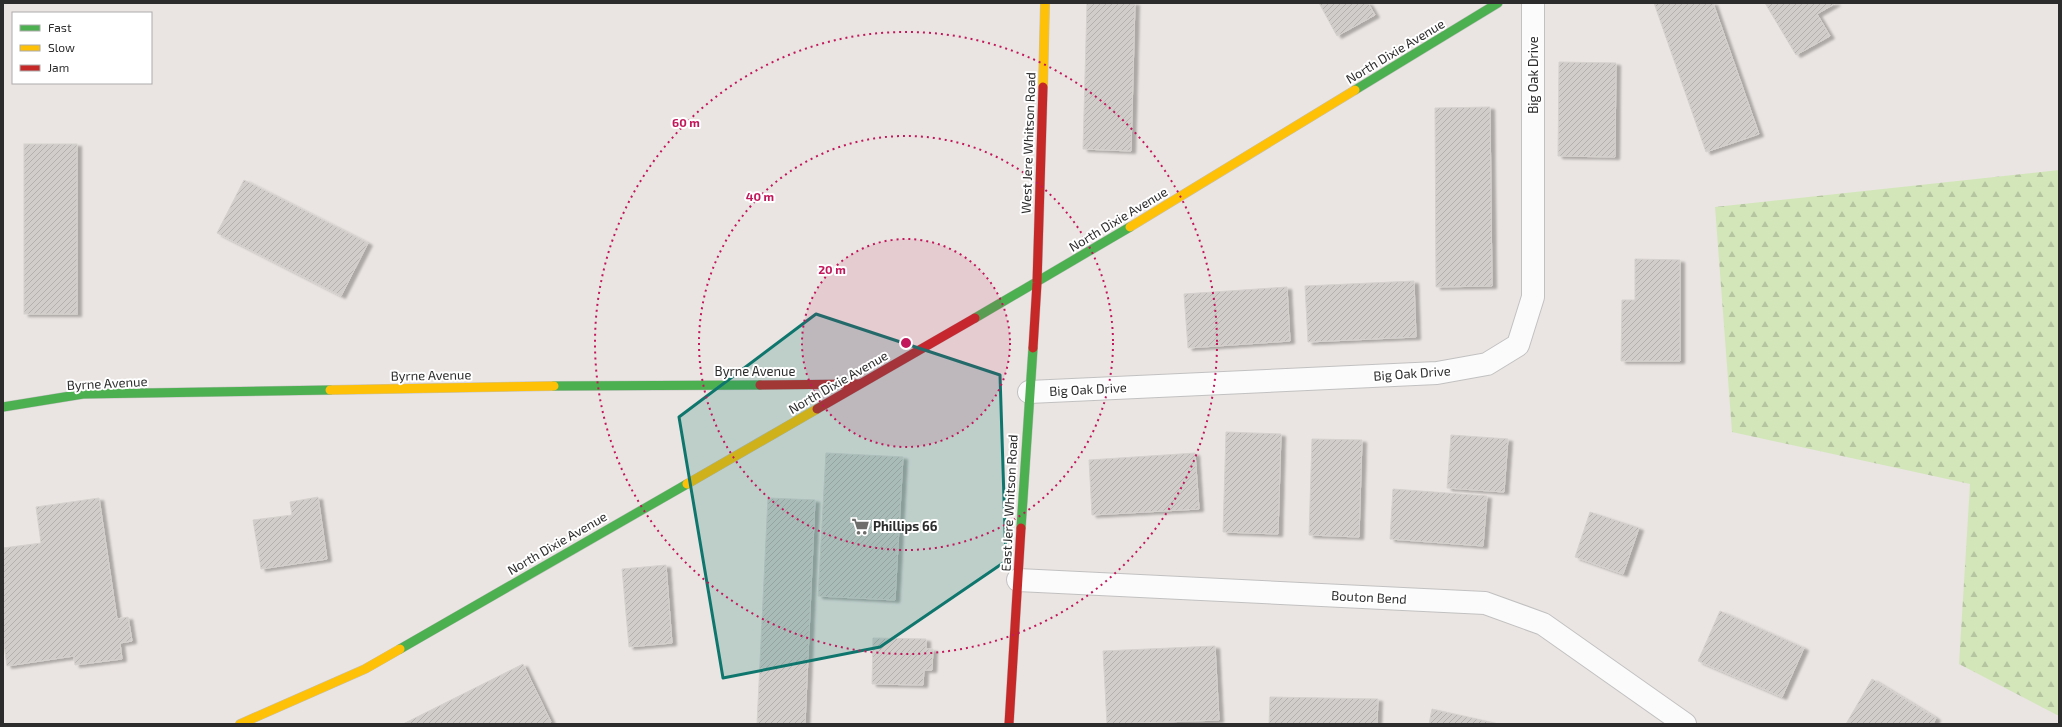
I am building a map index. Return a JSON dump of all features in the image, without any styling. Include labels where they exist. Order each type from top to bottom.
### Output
[{"type":"street","name":"West Jere Whitson Road","points":[[1037,283],[1045,3]]},
{"type":"street","name":"North Dixie Avenue","points":[[240,724],[365,669],[1037,283],[1498,3]]},
{"type":"street","name":"Big Oak Drive","points":[[1029,392],[1437,374],[1487,364],[1518,345],[1533,297],[1533,3]]},
{"type":"street","name":"East Jere Whitson Road","points":[[1008,724],[1037,283]]},
{"type":"street","name":"Byrne Avenue","points":[[3,407],[83,394],[537,386],[860,384]]},
{"type":"street","name":"Bouton Bend","points":[[1018,580],[1485,603],[1543,624],[1685,724]]},
{"type":"highlighted area","points":[[816,314],[1000,375],[1006,561],[880,647],[723,678],[679,417]]},
{"type":"green space","points":[[2059,170],[2059,716],[1959,664],[1970,484],[1732,432],[1715,207]]},
{"type":"building","points":[[1087,3],[1135,3],[1131,151],[1083,149]]},
{"type":"building","points":[[1319,3],[1368,3],[1375,15],[1337,36]]},
{"type":"building","points":[[1654,3],[1713,3],[1759,134],[1706,152]]},
{"type":"building","points":[[1765,3],[1836,3],[1817,14],[1830,36],[1796,55]]},
{"type":"building","points":[[1559,62],[1616,63],[1615,157],[1558,156]]},
{"type":"building","points":[[1490,107],[1492,286],[1436,287],[1435,108]]},
{"type":"building","points":[[24,144],[77,144],[77,314],[24,314]]},
{"type":"building","points":[[244,180],[368,243],[341,296],[217,233]]},
{"type":"building","points":[[1635,259],[1680,260],[1680,361],[1621,361],[1622,300],[1635,300]]},
{"type":"building","points":[[1414,281],[1416,337],[1308,342],[1305,286]]},
{"type":"building","points":[[1287,287],[1290,341],[1188,348],[1184,294]]},
{"type":"building","points":[[1226,432],[1281,434],[1278,534],[1223,532]]},
{"type":"building","points":[[1451,435],[1508,439],[1504,492],[1447,488]]},
{"type":"building","points":[[1312,439],[1362,440],[1359,537],[1309,535]]},
{"type":"building","name":"Phillips 66","points":[[826,453],[903,457],[895,600],[818,596]]},
{"type":"building","points":[[1195,453],[1199,509],[1092,515],[1089,460]]},
{"type":"building","points":[[1393,489],[1487,496],[1483,546],[1390,539]]},
{"type":"building","points":[[318,497],[327,559],[261,569],[253,520],[292,515],[290,502]]},
{"type":"building","points":[[99,498],[117,619],[128,617],[132,641],[120,643],[122,659],[75,665],[74,656],[7,666],[3,637],[3,548],[41,543],[36,507]]},
{"type":"building","points":[[768,498],[815,500],[805,724],[757,724]]},
{"type":"building","points":[[1590,512],[1639,528],[1623,574],[1575,557]]},
{"type":"building","points":[[666,565],[672,643],[629,647],[622,569]]},
{"type":"building","points":[[1720,611],[1804,648],[1782,697],[1698,661]]},
{"type":"building","points":[[873,638],[926,639],[926,649],[933,649],[932,670],[924,670],[923,685],[872,684]]},
{"type":"building","points":[[1215,646],[1219,720],[1107,724],[1103,651]]},
{"type":"building","points":[[523,664],[551,722],[547,724],[403,724]]},
{"type":"building","points":[[1872,679],[1936,718],[1933,724],[1846,724]]},
{"type":"building","points":[[1270,697],[1378,699],[1377,724],[1269,724]]},
{"type":"building","points":[[1432,709],[1499,724],[1429,724]]},
{"type":"traffic: fast","points":[[1355,90],[1498,3]]},
{"type":"traffic: fast","points":[[975,318],[1130,227]]},
{"type":"traffic: fast","points":[[1021,528],[1033,348]]},
{"type":"traffic: fast","points":[[554,386],[760,385]]},
{"type":"traffic: fast","points":[[3,407],[83,394],[330,390]]},
{"type":"traffic: fast","points":[[400,649],[687,484]]},
{"type":"traffic: slow","points":[[1043,87],[1045,3]]},
{"type":"traffic: slow","points":[[1130,227],[1355,90]]},
{"type":"traffic: slow","points":[[330,390],[554,386]]},
{"type":"traffic: slow","points":[[687,484],[817,409]]},
{"type":"traffic: slow","points":[[240,724],[365,669],[400,649]]},
{"type":"traffic: jam","points":[[1033,348],[1037,283],[1043,87]]},
{"type":"traffic: jam","points":[[817,409],[975,318]]},
{"type":"traffic: jam","points":[[760,385],[859,384]]},
{"type":"traffic: jam","points":[[1009,724],[1021,528]]},
{"type":"place","name":"Phillips 66","points":[[860,526]]}]
